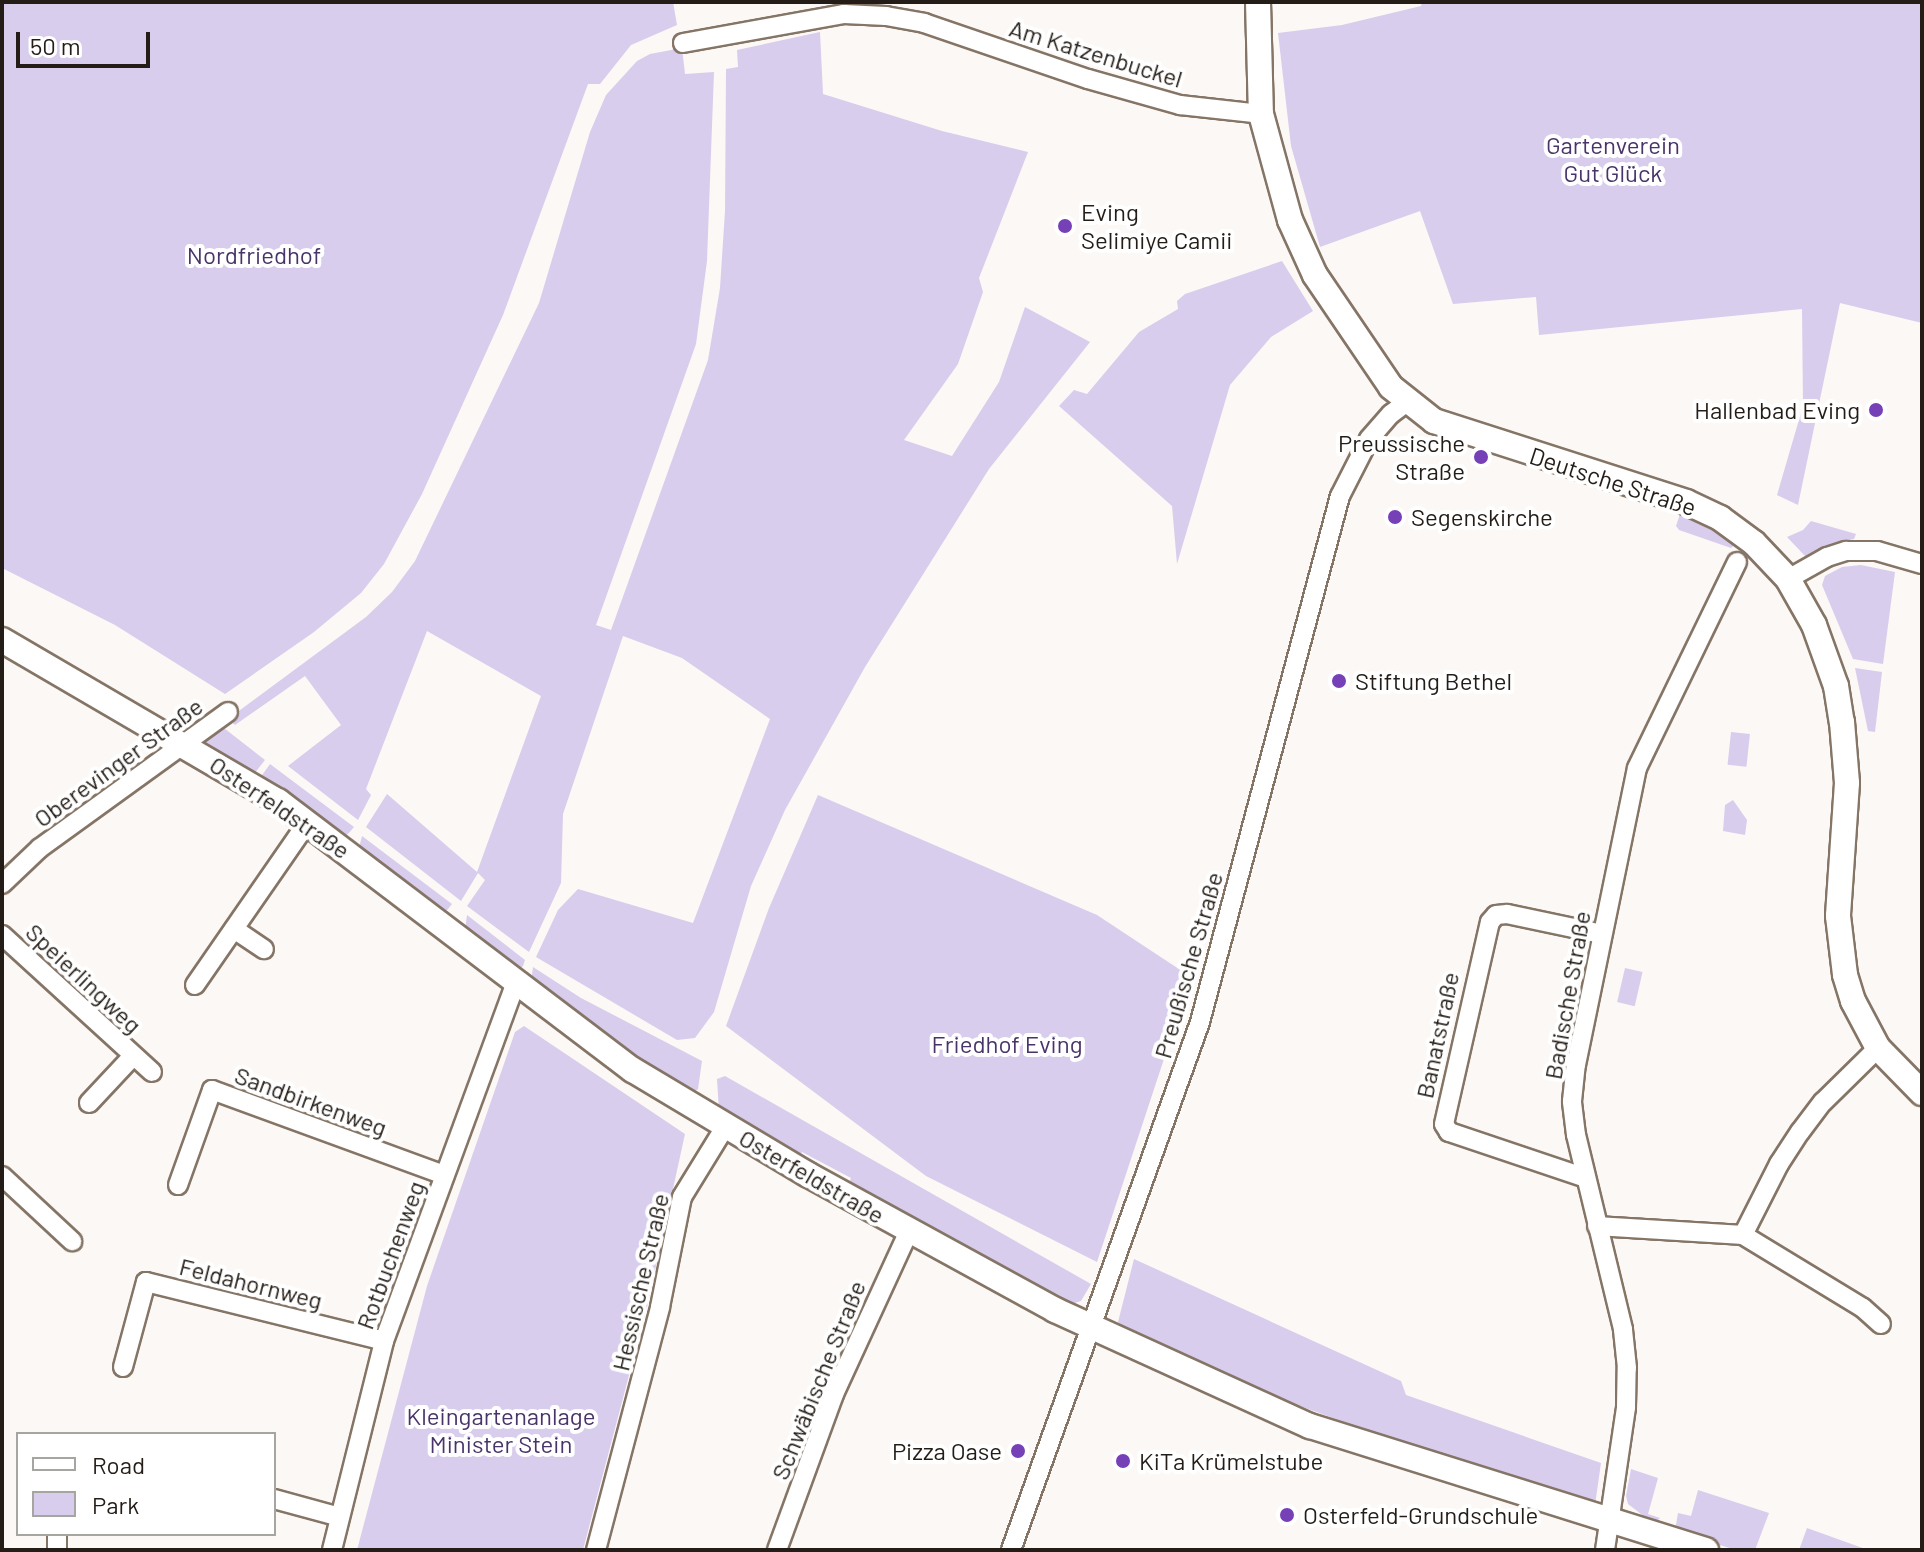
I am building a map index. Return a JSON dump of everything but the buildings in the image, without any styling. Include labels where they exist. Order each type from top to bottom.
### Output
[{"type":"street","name":"Deutsche Straße","points":[[1258,2],[1261,114],[1281,194],[1300,246],[1315,275],[1391,387],[1434,421],[1686,502],[1720,518],[1754,543],[1788,579],[1814,625],[1836,686],[1847,783],[1838,916],[1839,949],[1853,1001],[1878,1048],[1922,1093]]},
{"type":"street","name":"Am Katzenbuckel","points":[[683,43],[844,14],[886,16],[924,23],[1088,79],[1180,105],[1261,114]]},
{"type":"street","name":"Preußische Straße","points":[[1011,1550],[1203,1013],[1340,496],[1369,439],[1391,414],[1408,401]]},
{"type":"street","points":[[1788,579],[1827,557],[1854,550],[1877,551],[1922,564]]},
{"type":"street","name":"Badische Straße","points":[[1605,1550],[1626,1407],[1627,1368],[1623,1329],[1586,1178],[1572,1101],[1576,1065],[1637,768],[1737,562]]},
{"type":"street","name":"Osterfeldstraße","points":[[2,640],[252,783],[308,822],[515,984],[622,1063],[725,1127],[909,1231],[1091,1328],[1302,1423],[1706,1550]]},
{"type":"street","name":"Oberevinger Straße","points":[[2,884],[40,848],[228,712]]},
{"type":"street","points":[[195,985],[308,822]]},
{"type":"street","name":"Banatstraße","points":[[1586,1178],[1449,1132],[1444,1124],[1490,922],[1496,915],[1507,914],[1602,934]]},
{"type":"street","points":[[234,929],[264,949]]},
{"type":"street","name":"Speierlingweg","points":[[2,935],[152,1072]]},
{"type":"street","name":"Rotbuchenweg","points":[[332,1550],[384,1341],[515,984]]},
{"type":"street","points":[[1743,1235],[1779,1164],[1800,1132],[1823,1102],[1878,1048]]},
{"type":"street","name":"Speierlingweg","points":[[89,1103],[133,1056]]},
{"type":"street","name":"Sandbirkenweg","points":[[178,1185],[212,1090],[444,1175]]},
{"type":"street","name":"Hessische Straße","points":[[596,1550],[660,1307],[682,1197],[725,1127]]},
{"type":"street","points":[[2,1176],[72,1241]]},
{"type":"street","points":[[1597,1226],[1743,1235],[1863,1308],[1881,1324]]},
{"type":"street","name":"Schwäbische Straße","points":[[777,1550],[834,1394],[909,1231]]},
{"type":"street","name":"Feldahornweg","points":[[123,1367],[146,1282],[384,1341]]},
{"type":"street","points":[[276,1500],[340,1517]]},
{"type":"green space","name":"Nordfriedhof","points":[[2,2],[673,2],[677,25],[631,45],[600,84],[588,84],[503,315],[422,494],[384,564],[361,593],[314,632],[225,694],[115,625],[2,568]]},
{"type":"green space","name":"Gartenverein Gut Glück","points":[[1422,2],[1922,2],[1922,323],[1840,303],[1798,505],[1777,495],[1803,406],[1802,309],[1539,335],[1536,297],[1453,304],[1420,211],[1320,247],[1291,146],[1278,33],[1342,25],[1421,6]]},
{"type":"green space","points":[[820,32],[823,94],[942,131],[1028,152],[979,278],[983,292],[958,364],[904,440],[952,456],[999,382],[1025,307],[1090,342],[989,469],[865,667],[785,810],[751,886],[714,1012],[695,1038],[677,1040],[536,957],[558,910],[578,889],[693,923],[770,719],[682,658],[623,636],[563,814],[561,883],[529,952],[467,906],[485,880],[478,873],[461,901],[366,827],[387,794],[477,872],[541,696],[427,631],[366,789],[371,795],[358,820],[288,766],[341,725],[305,676],[235,725],[228,719],[366,617],[392,592],[415,561],[539,303],[590,132],[606,95],[637,61],[650,54],[682,48],[685,74],[714,72],[707,261],[696,344],[596,625],[611,630],[708,360],[720,288],[725,211],[726,69],[738,67],[737,50]]},
{"type":"green space","points":[[1282,261],[1313,311],[1271,337],[1230,385],[1177,564],[1172,506],[1059,406],[1074,390],[1087,394],[1139,332],[1178,309],[1177,301],[1185,294]]},
{"type":"green space","points":[[1681,511],[1738,542],[1731,548],[1679,530],[1676,526]]},
{"type":"green space","points":[[1811,521],[1856,534],[1854,539],[1829,545],[1806,557],[1787,537],[1803,530]]},
{"type":"green space","points":[[1861,565],[1895,572],[1883,664],[1853,659],[1822,585],[1825,576],[1842,567]]},
{"type":"green space","points":[[1855,668],[1882,672],[1875,732],[1868,731]]},
{"type":"green space","points":[[220,725],[265,760],[254,774],[206,743],[206,737]]},
{"type":"green space","points":[[1731,732],[1750,734],[1746,767],[1728,765]]},
{"type":"green space","points":[[270,764],[354,827],[344,836],[260,778]]},
{"type":"green space","name":"Friedhof Eving","points":[[818,795],[1097,915],[1191,977],[1097,1262],[926,1176],[726,1026],[769,908]]},
{"type":"green space","points":[[1733,800],[1747,820],[1745,835],[1723,831],[1725,805]]},
{"type":"green space","points":[[362,836],[452,904],[444,914],[359,848]]},
{"type":"green space","points":[[467,915],[525,960],[523,966],[516,972],[465,931]]},
{"type":"green space","points":[[533,967],[581,998],[702,1061],[698,1089],[690,1095],[646,1068],[531,983]]},
{"type":"green space","points":[[1625,968],[1643,972],[1635,1006],[1617,1002]]},
{"type":"green space","name":"Kleingartenanlage Minister Stein","points":[[524,1026],[685,1134],[647,1307],[583,1550],[357,1550],[427,1286],[515,1032]]},
{"type":"green space","points":[[725,1076],[1091,1284],[1081,1301],[1069,1305],[848,1186],[851,1178],[802,1152],[798,1159],[719,1111],[717,1079]]},
{"type":"green space","points":[[1134,1259],[1401,1381],[1406,1395],[1601,1463],[1595,1505],[1385,1437],[1245,1386],[1130,1335],[1118,1322]]},
{"type":"green space","points":[[1631,1469],[1658,1478],[1648,1514],[1660,1518],[1654,1524],[1628,1504],[1626,1496]]},
{"type":"green space","points":[[1698,1490],[1769,1513],[1755,1550],[1736,1550],[1675,1531],[1678,1513],[1691,1516]]},
{"type":"green space","points":[[1807,1528],[1857,1546],[1868,1550],[1799,1550]]},
{"type":"place","name":"Eving Selimiye Camii","points":[[1065,226]]},
{"type":"place","name":"Hallenbad Eving","points":[[1876,410]]},
{"type":"place","name":"Preussische Straße","points":[[1481,457]]},
{"type":"place","name":"Segenskirche","points":[[1395,517]]},
{"type":"place","name":"Stiftung Bethel","points":[[1339,681]]},
{"type":"place","name":"Pizza Oase","points":[[1018,1451]]},
{"type":"place","name":"KiTa Krümelstube","points":[[1123,1461]]},
{"type":"place","name":"Osterfeld-Grundschule","points":[[1287,1515]]}]
